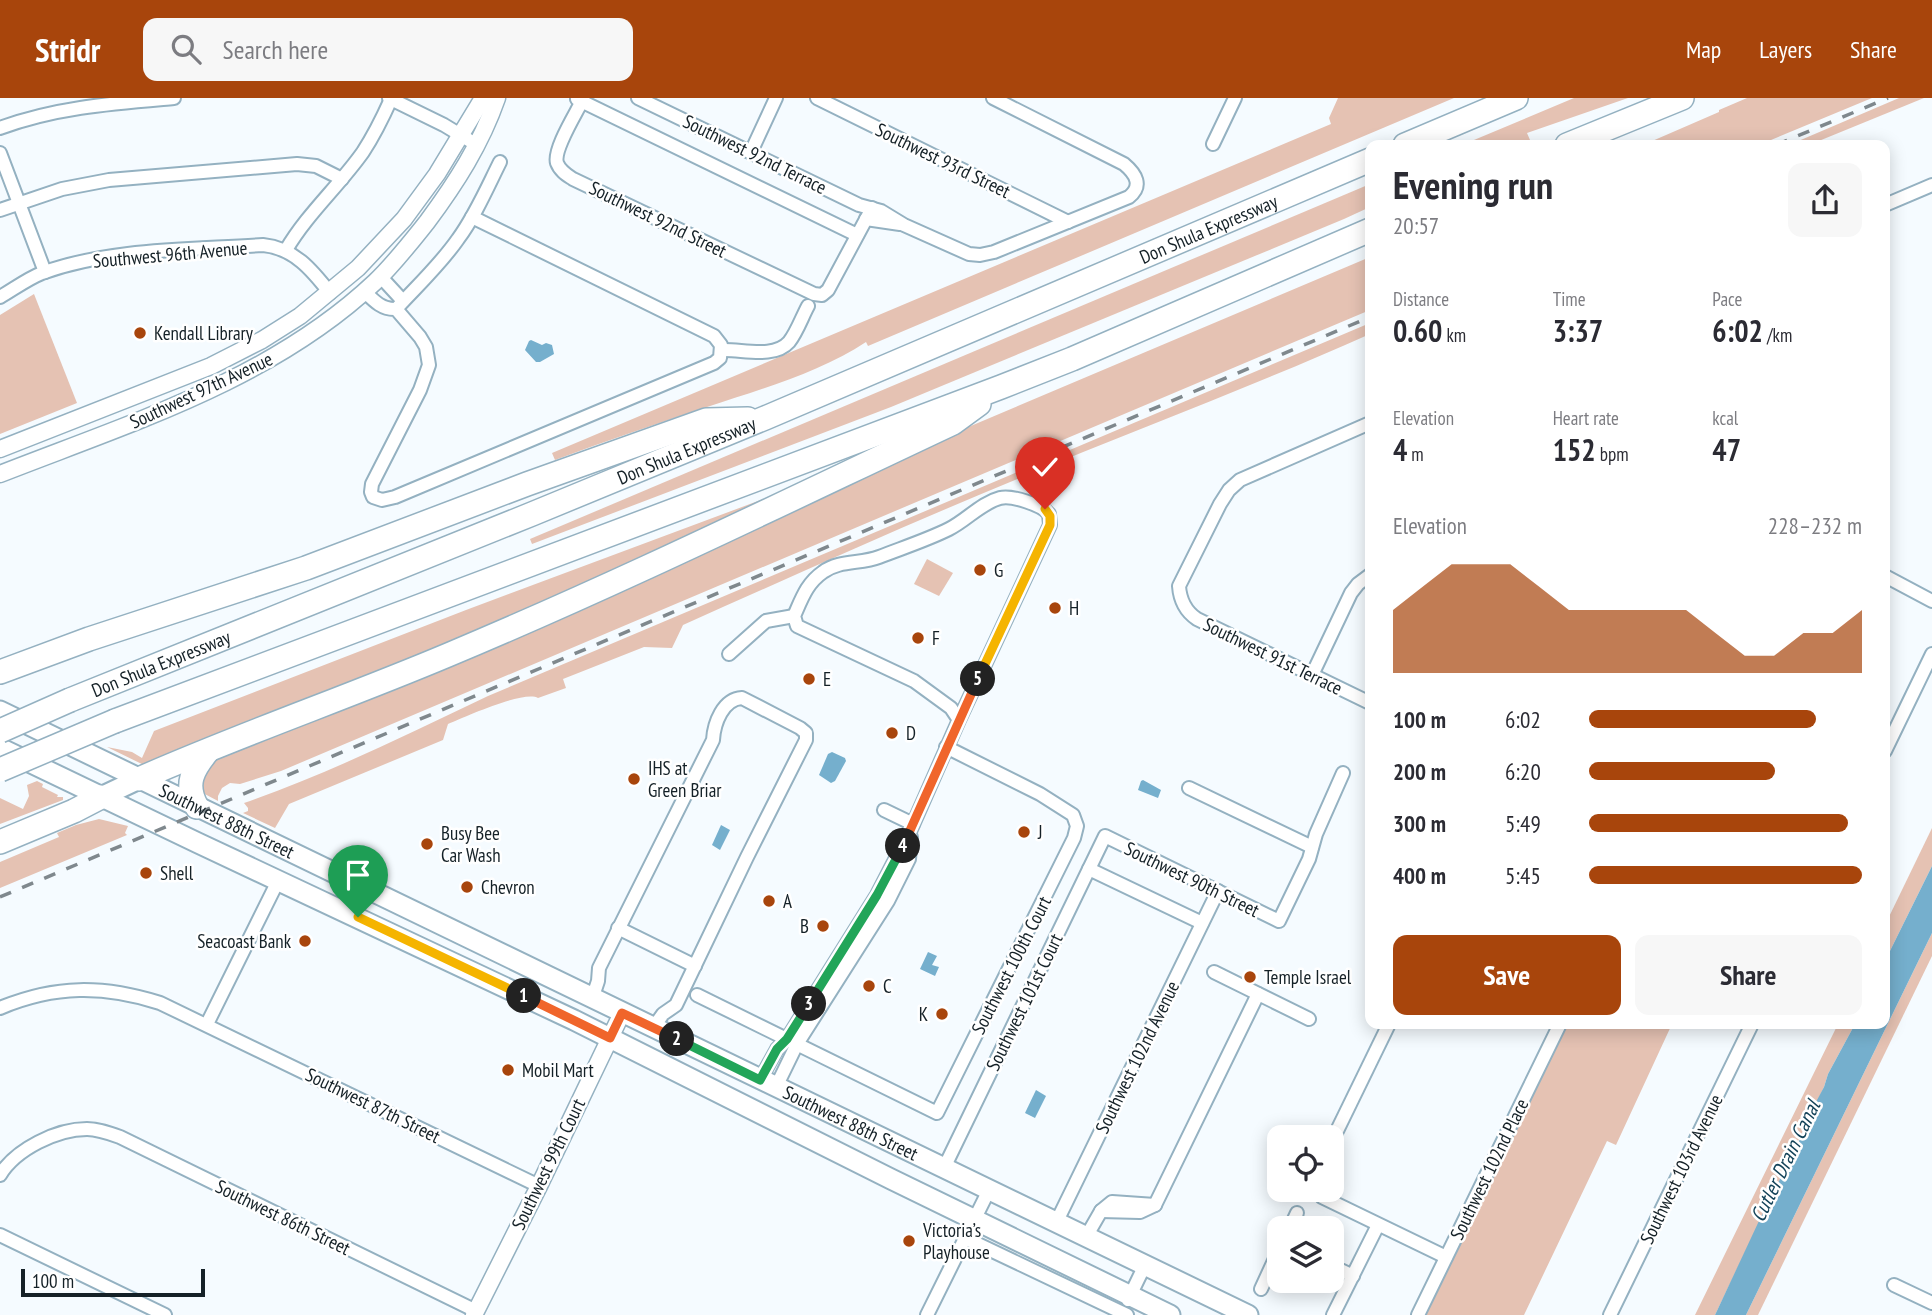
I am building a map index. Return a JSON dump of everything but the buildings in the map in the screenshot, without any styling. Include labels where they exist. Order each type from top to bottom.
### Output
[{"type":"highway","points":[[1417,140],[1516,98]]},
{"type":"highway","points":[[1579,140],[1682,98]]},
{"type":"highway","name":"Don Shula Expressway","points":[[0,730],[70,699],[765,418],[1365,162]]},
{"type":"highway","name":"Don Shula Expressway","points":[[0,770],[115,721],[1001,387],[1365,232]]},
{"type":"highway","points":[[139,779],[448,655],[684,552],[953,423],[1001,387]]},
{"type":"highway","points":[[0,672],[89,639],[306,568],[706,420],[765,418]]},
{"type":"highway","points":[[197,807],[192,799],[192,773],[208,750]]},
{"type":"highway","points":[[0,842],[101,797]]},
{"type":"main road","name":"Southwest 88th Street","points":[[0,711],[1248,1315]]},
{"type":"main road","name":"Southwest 88th Street","points":[[0,748],[610,1038],[974,1219],[1125,1309],[1170,1315]]},
{"type":"main road","points":[[101,797],[139,779]]},
{"type":"main road","points":[[318,899],[336,898],[346,894],[356,884]]},
{"type":"street","points":[[0,128],[42,116],[103,104],[174,98]]},
{"type":"street","name":"Southwest 97th Avenue","points":[[0,449],[227,359],[270,335],[330,293],[367,259],[404,219],[430,184],[483,98]]},
{"type":"street","name":"Southwest 97th Avenue","points":[[0,474],[197,395],[270,359],[343,309],[380,276],[442,202],[477,145],[498,98]]},
{"type":"street","name":"Southwest 92nd Terrace","points":[[638,98],[859,205],[869,214],[888,215],[967,253],[980,255],[994,252],[1129,197],[1135,192],[1135,174],[1124,164],[993,98]]},
{"type":"street","points":[[751,152],[776,98]]},
{"type":"street","name":"Southwest 93rd Street","points":[[817,98],[1068,222]]},
{"type":"street","points":[[1213,144],[1235,98]]},
{"type":"street","points":[[343,309],[305,264],[285,250],[306,219],[342,179],[369,143],[390,99],[477,145]]},
{"type":"street","points":[[579,100],[857,235],[869,214]]},
{"type":"street","name":"Southwest 92nd Street","points":[[579,100],[556,153],[557,164],[566,174],[818,295],[825,293],[831,285],[857,235]]},
{"type":"street","points":[[0,153],[45,272]]},
{"type":"street","points":[[364,291],[389,310],[399,305],[447,254],[472,216],[500,162]]},
{"type":"street","points":[[0,210],[62,189],[101,181],[281,164],[316,166],[342,179]]},
{"type":"street","points":[[1890,203],[1932,185]]},
{"type":"street","points":[[380,276],[426,347],[429,365],[372,484],[373,497],[395,497],[714,363],[720,358],[720,341],[714,336],[472,216]]},
{"type":"street","name":"Southwest 96th Avenue","points":[[0,297],[45,272],[90,260],[143,253],[263,246],[285,250]]},
{"type":"street","points":[[722,350],[767,351],[782,348],[791,339],[808,306]]},
{"type":"street","points":[[189,376],[197,395]]},
{"type":"street","name":"Southwest 91st Terrace","points":[[1365,425],[1250,474],[1234,485],[1220,504],[1181,582],[1179,592],[1188,612],[1197,619],[1365,701]]},
{"type":"street","points":[[768,1083],[877,895],[912,826],[1050,525],[1049,514],[1043,508],[1011,498],[997,499],[950,528],[870,561],[826,569],[811,581],[794,616],[797,626],[915,681],[951,708],[959,720]]},
{"type":"street","points":[[1312,675],[1351,593],[1365,579]]},
{"type":"street","points":[[1890,579],[1932,601]]},
{"type":"street","points":[[729,654],[766,621],[794,616]]},
{"type":"street","points":[[1890,738],[1932,654]]},
{"type":"street","points":[[592,999],[598,981],[598,968],[713,740],[714,730],[726,706],[732,700],[742,698],[800,728],[807,737],[676,1005],[663,1014],[653,1028]]},
{"type":"street","name":"Southwest 100th Court","points":[[792,1042],[937,1113],[1077,832],[1073,816],[1040,794],[946,747]]},
{"type":"street","points":[[1189,788],[1312,848],[1343,773]]},
{"type":"street","points":[[884,810],[912,826]]},
{"type":"street","name":"Southwest 90th Street","points":[[1105,836],[1279,921],[1312,848]]},
{"type":"street","name":"Southwest 101st Court","points":[[944,1168],[1105,836]]},
{"type":"street","points":[[1090,869],[1202,923]]},
{"type":"street","points":[[206,1024],[278,881]]},
{"type":"street","name":"Southwest 102nd Avenue","points":[[1056,1223],[1218,891]]},
{"type":"street","points":[[618,928],[695,966]]},
{"type":"street","points":[[1214,972],[1309,1019]]},
{"type":"street","name":"Southwest 87th Street","points":[[0,1008],[16,1001],[66,990],[99,989],[160,1003],[539,1186]]},
{"type":"street","points":[[1086,1237],[1101,1211],[1112,1202],[1155,1205],[1258,994]]},
{"type":"street","points":[[697,995],[792,1042]]},
{"type":"street","name":"Southwest 99th Court","points":[[475,1313],[622,1013]]},
{"type":"street","points":[[1340,1125],[1387,1029]]},
{"type":"street","name":"Southwest 102nd Place","points":[[1418,1315],[1558,1029]]},
{"type":"street","name":"Southwest 103rd Avenue","points":[[1611,1315],[1750,1029]]},
{"type":"street","name":"Southwest 86th Street","points":[[0,1175],[14,1158],[32,1146],[61,1134],[89,1129],[120,1137],[475,1313]]},
{"type":"street","points":[[927,1315],[989,1190]]},
{"type":"street","points":[[1335,1202],[1446,1257]]},
{"type":"street","points":[[1333,1315],[1378,1225]]},
{"type":"street","points":[[0,1235],[165,1315]]},
{"type":"street","name":"Southwest 88th Street","points":[[965,1238],[1125,1309]]},
{"type":"street","points":[[1125,1309],[1145,1265]]},
{"type":"street","points":[[1344,1272],[1353,1276]]},
{"type":"street","points":[[1261,1289],[1267,1276]]},
{"type":"street","points":[[1894,1285],[1932,1303]]},
{"type":"shaded area","points":[[1338,98],[1454,98],[868,346],[866,342],[810,371],[555,460],[552,453],[1331,124],[1329,118]]},
{"type":"shaded area","points":[[1574,98],[1628,98],[1527,133],[1530,140],[1474,140]]},
{"type":"shaded area","points":[[1747,98],[1872,98],[1771,140],[1655,140]]},
{"type":"shaded area","points":[[1899,98],[1924,98],[1821,140],[1801,140]]},
{"type":"shaded area","points":[[1365,186],[1365,209],[1344,219],[891,407],[532,544],[530,539]]},
{"type":"shaded area","points":[[1365,259],[1365,312],[281,771],[240,784],[230,783],[222,788],[218,801],[199,791],[206,763],[888,461]]},
{"type":"shaded area","points":[[34,294],[77,403],[0,434],[0,315]]},
{"type":"shaded area","points":[[1365,325],[1365,336],[1327,353],[979,495],[683,625],[672,648],[644,647],[563,679],[566,688],[538,698],[508,701],[448,724],[443,740],[289,804],[275,828],[243,813],[248,811],[244,803],[337,766],[488,696]]},
{"type":"shaded area","points":[[817,479],[730,524],[150,768],[107,747],[132,752],[142,758],[154,731],[466,610]]},
{"type":"shaded area","points":[[927,559],[953,573],[939,596],[914,584]]},
{"type":"shaded area","points":[[37,781],[43,784],[42,787],[58,795],[57,797],[63,797],[63,800],[0,824],[0,798],[23,809],[29,796],[27,785]]},
{"type":"shaded area","points":[[99,819],[128,826],[125,833],[127,835],[0,888],[0,862],[59,837],[57,833]]},
{"type":"shaded area","points":[[1932,828],[1932,866],[1890,951],[1890,915]]},
{"type":"shaded area","points":[[1932,933],[1932,956],[1758,1315],[1746,1315],[1885,1029],[1890,1029],[1890,1019]]},
{"type":"shaded area","points":[[1564,1029],[1670,1029],[1616,1145],[1607,1141],[1524,1315],[1425,1315]]},
{"type":"shaded area","points":[[1836,1029],[1852,1029],[1828,1074],[1715,1315],[1695,1315]]},
{"type":"water","points":[[531,340],[542,345],[552,345],[554,354],[536,362],[525,350]]},
{"type":"water","points":[[832,752],[846,761],[835,781],[831,783],[819,775],[828,754]]},
{"type":"water","points":[[1143,780],[1161,790],[1158,798],[1138,790]]},
{"type":"water","points":[[721,825],[730,830],[720,850],[712,845]]},
{"type":"water","points":[[1932,866],[1932,933],[1890,1019],[1890,951]]},
{"type":"water","points":[[928,952],[937,956],[932,965],[939,967],[935,976],[920,969]]},
{"type":"water","points":[[1852,1029],[1885,1029],[1746,1315],[1715,1315],[1804,1131],[1828,1074]]},
{"type":"water","points":[[1036,1090],[1046,1096],[1035,1118],[1025,1113]]},
{"type":"railway","points":[[1788,140],[1888,98]]},
{"type":"railway","points":[[0,897],[1365,319]]},
{"type":"place","name":"Kendall Library","points":[[140,333]]},
{"type":"place","name":"G","points":[[980,570]]},
{"type":"place","name":"H","points":[[1055,608]]},
{"type":"place","name":"F","points":[[918,638]]},
{"type":"place","name":"E","points":[[809,679]]},
{"type":"place","name":"D","points":[[892,733]]},
{"type":"place","name":"IHS at Green Briar","points":[[634,779]]},
{"type":"place","name":"J","points":[[1024,832]]},
{"type":"place","name":"Busy Bee Car Wash","points":[[427,844]]},
{"type":"place","name":"Shell","points":[[146,873]]},
{"type":"place","name":"Chevron","points":[[467,887]]},
{"type":"place","name":"A","points":[[769,901]]},
{"type":"place","name":"B","points":[[823,926]]},
{"type":"place","name":"Seacoast Bank","points":[[305,941]]},
{"type":"place","name":"Temple Israel","points":[[1250,977]]},
{"type":"place","name":"C","points":[[869,986]]},
{"type":"place","name":"K","points":[[942,1014]]},
{"type":"place","name":"Mobil Mart","points":[[508,1070]]},
{"type":"place","name":"Victoria’s Playhouse","points":[[909,1241]]},
{"type":"route","points":[[358,917],[610,1038],[622,1013],[760,1080],[777,1049],[787,1039],[877,895],[899,854],[1050,525],[1050,516],[1045,509]]},
{"type":"water label","name":"Cutler Drain Canal","points":[[1785,1161]]}]
